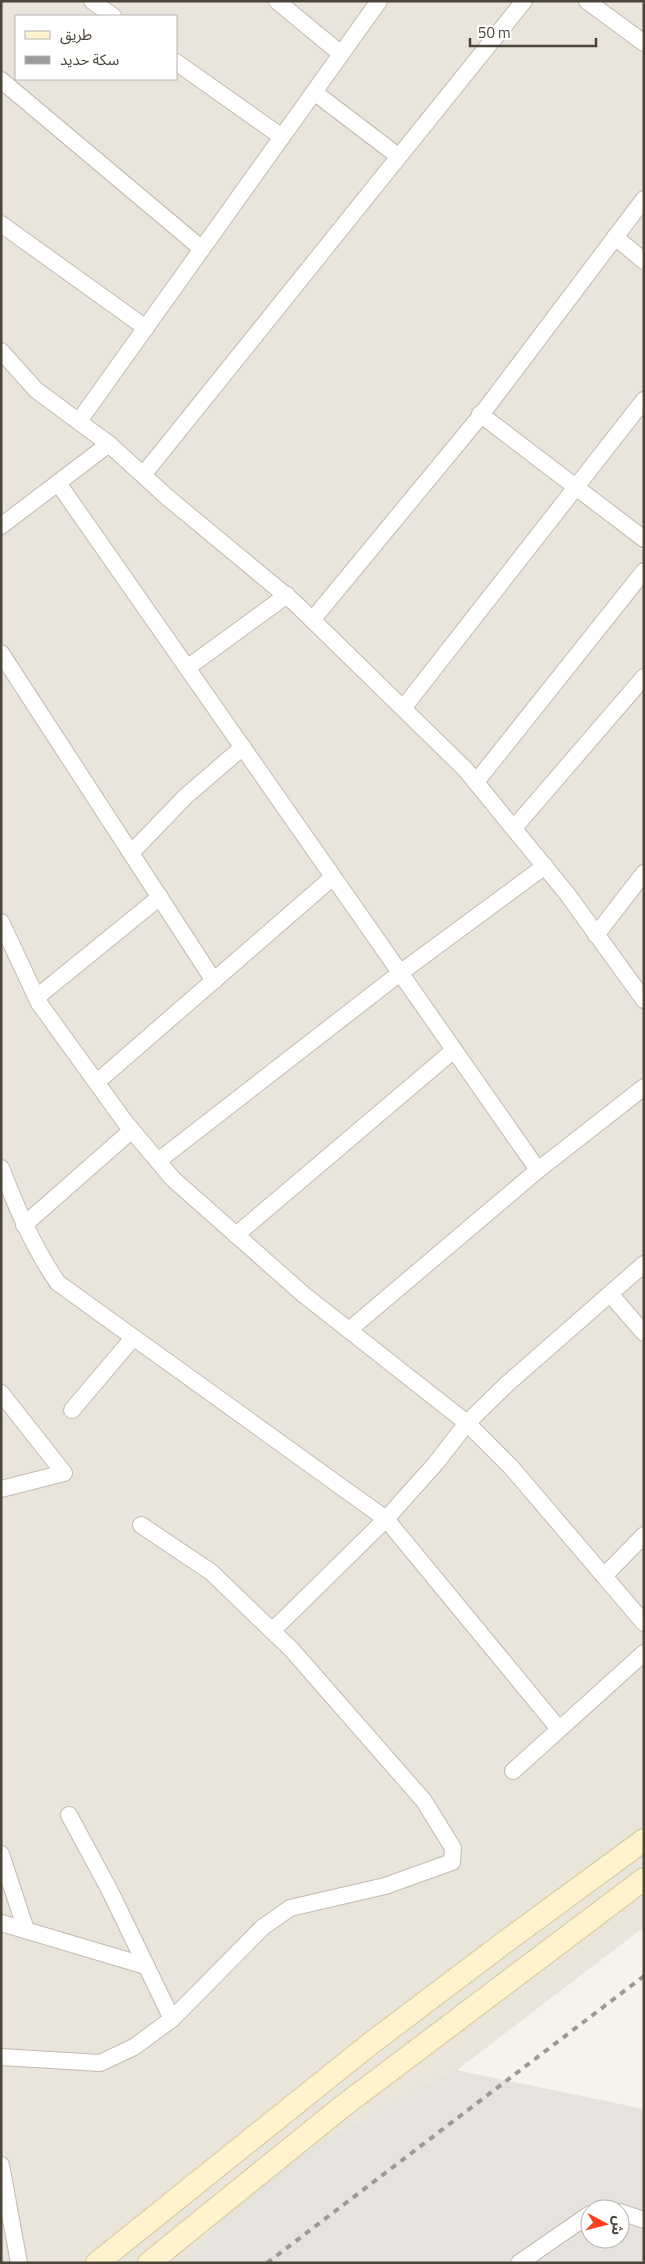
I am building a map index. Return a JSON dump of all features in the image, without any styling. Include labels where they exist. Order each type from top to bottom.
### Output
[{"type":"main road","points":[[105,2261],[370,2044],[644,1840]]},
{"type":"main road","points":[[149,2263],[351,2100],[644,1879]]},
{"type":"street","points":[[92,1],[112,15]]},
{"type":"street","points":[[277,1],[342,54]]},
{"type":"street","points":[[78,421],[380,1]]},
{"type":"street","points":[[143,475],[524,1]]},
{"type":"street","points":[[587,1],[644,43]]},
{"type":"street","points":[[178,63],[282,138]]},
{"type":"street","points":[[1,80],[202,249]]},
{"type":"street","points":[[314,92],[398,156]]},
{"type":"street","points":[[312,619],[478,419],[644,199]]},
{"type":"street","points":[[1,224],[146,328]]},
{"type":"street","points":[[615,237],[644,261]]},
{"type":"street","points":[[1,351],[36,390],[110,444],[143,475],[286,595],[404,707],[476,782],[514,828],[545,866],[644,1000]]},
{"type":"street","points":[[404,707],[644,400]]},
{"type":"street","points":[[480,414],[644,538]]},
{"type":"street","points":[[1,526],[110,444]]},
{"type":"street","points":[[58,483],[538,1170]]},
{"type":"street","points":[[476,782],[644,571]]},
{"type":"street","points":[[187,668],[286,595]]},
{"type":"street","points":[[1,653],[214,981]]},
{"type":"street","points":[[514,828],[644,677]]},
{"type":"street","points":[[131,853],[186,796],[243,747]]},
{"type":"street","points":[[158,1161],[400,972],[545,866]]},
{"type":"street","points":[[596,934],[644,873]]},
{"type":"street","points":[[97,1082],[333,876]]},
{"type":"street","points":[[36,997],[160,897]]},
{"type":"street","points":[[1,922],[36,997],[132,1130],[173,1179],[303,1294],[467,1423],[511,1467],[644,1623]]},
{"type":"street","points":[[236,1235],[454,1050]]},
{"type":"street","points":[[349,1330],[538,1170],[644,1087]]},
{"type":"street","points":[[24,1225],[132,1130]]},
{"type":"street","points":[[1,1168],[24,1225],[42,1261],[58,1282],[386,1519],[560,1729]]},
{"type":"street","points":[[272,1631],[386,1519],[436,1463],[467,1423],[507,1384],[644,1264]]},
{"type":"street","points":[[610,1294],[644,1333]]},
{"type":"street","points":[[72,1410],[133,1338]]},
{"type":"street","points":[[1,1394],[64,1473],[1,1489]]},
{"type":"street","points":[[1,2057],[100,2063],[134,2047],[172,2019],[263,1926],[290,1908],[385,1886],[452,1862],[453,1848],[424,1802],[292,1650],[211,1572],[141,1525]]},
{"type":"street","points":[[604,1576],[644,1535]]},
{"type":"street","points":[[513,1771],[644,1653]]},
{"type":"street","points":[[69,1815],[109,1889],[172,2019]]},
{"type":"street","points":[[1,1854],[26,1930]]},
{"type":"street","points":[[1,1923],[146,1966]]},
{"type":"street","points":[[1,2165],[19,2263]]},
{"type":"street","points":[[630,2215],[644,2220]]},
{"type":"street","points":[[519,2263],[580,2221]]},
{"type":"shaded area","points":[[1,1],[644,1],[644,1927],[457,2070],[644,2146],[644,2263],[1,2263]]},
{"type":"shaded area","points":[[456,2070],[644,2109],[644,2263],[182,2263],[263,2173]]},
{"type":"railway","points":[[267,2263],[644,1976]]}]
